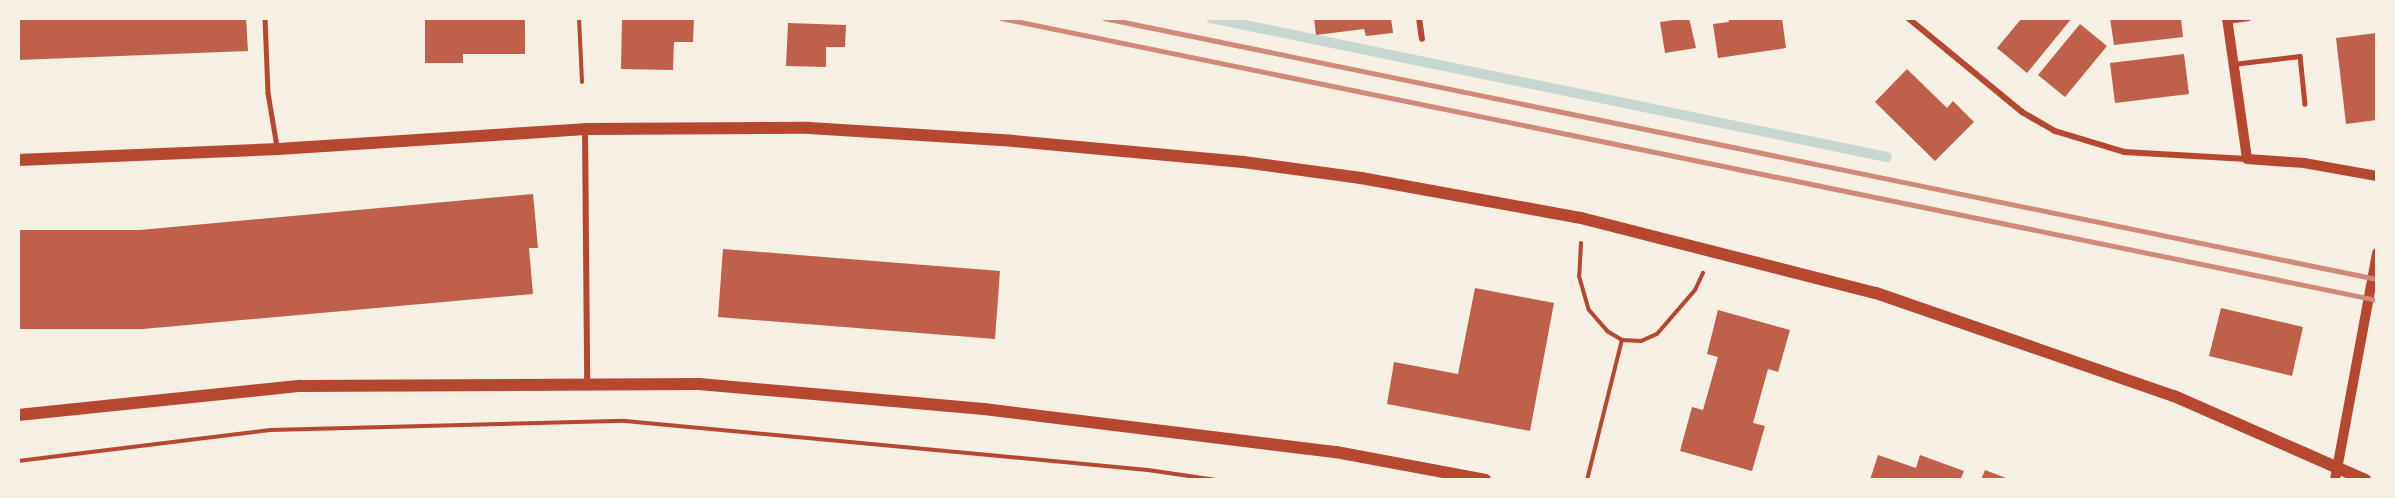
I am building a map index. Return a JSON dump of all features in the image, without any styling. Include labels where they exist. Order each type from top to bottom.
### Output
[{"type":"main road","points":[[18,160],[278,149],[585,129],[809,128],[1013,141],[1338,175],[1581,218],[1824,278],[1988,329],[2174,396],[2336,474],[2365,480]]},
{"type":"main road","points":[[18,415],[301,386],[699,384],[984,409],[1336,452],[1485,480]]},
{"type":"street","points":[[1419,18],[1422,39]]},
{"type":"street","points":[[1908,18],[2022,112],[2055,131],[2124,152],[2304,163],[2377,176]]},
{"type":"street","points":[[2227,19],[2247,159]]},
{"type":"street","points":[[585,129],[587,383]]},
{"type":"street","points":[[2336,474],[2377,253]]},
{"type":"lane","points":[[265,18],[268,93],[278,149]]},
{"type":"lane","points":[[2227,19],[2248,18]]},
{"type":"lane","points":[[2233,64],[2300,56],[2305,104]]},
{"type":"path","points":[[579,18],[582,82]]},
{"type":"path","points":[[1581,218],[1579,276],[1589,310],[1607,331],[1622,340],[1641,341],[1658,334],[1695,290],[1714,249]]},
{"type":"path","points":[[1587,480],[1622,340]]},
{"type":"path","points":[[18,461],[270,430],[625,421],[1148,470],[1216,480]]},
{"type":"building","points":[[18,18],[246,18],[248,51],[18,60]]},
{"type":"building","points":[[425,18],[525,18],[525,54],[463,54],[463,63],[425,63]]},
{"type":"building","points":[[622,18],[694,18],[693,42],[674,42],[673,70],[621,69]]},
{"type":"building","points":[[1314,18],[1391,18],[1393,33],[1366,36],[1364,29],[1316,35]]},
{"type":"building","points":[[1689,18],[1696,48],[1665,53],[1660,22]]},
{"type":"building","points":[[1728,18],[1782,18],[1786,48],[1718,58],[1713,24],[1729,22]]},
{"type":"building","points":[[2022,18],[2072,18],[2027,73],[1997,48]]},
{"type":"building","points":[[2110,18],[2181,18],[2183,37],[2114,45]]},
{"type":"building","points":[[788,23],[846,25],[845,47],[826,47],[826,67],[786,66]]},
{"type":"building","points":[[2080,24],[2107,46],[2065,97],[2038,75]]},
{"type":"building","points":[[2377,33],[2377,120],[2346,124],[2336,38]]},
{"type":"building","points":[[2184,54],[2189,94],[2115,103],[2110,63]]},
{"type":"building","points":[[1907,69],[1947,108],[1953,101],[1974,122],[1935,161],[1875,102]]},
{"type":"building","points":[[533,194],[538,248],[529,248],[533,294],[143,329],[18,329],[18,230],[140,230]]},
{"type":"building","points":[[723,249],[1000,271],[995,339],[718,317]]},
{"type":"building","points":[[1475,288],[1554,303],[1530,431],[1387,404],[1394,362],[1458,374]]},
{"type":"building","points":[[2221,308],[2303,327],[2292,376],[2209,356]]},
{"type":"building","points":[[1718,310],[1790,330],[1778,372],[1768,369],[1753,423],[1765,426],[1752,471],[1680,451],[1692,407],[1703,410],[1718,357],[1707,354]]},
{"type":"building","points":[[1878,455],[1916,468],[1920,455],[1964,471],[1961,478],[1965,480],[1870,480]]},
{"type":"building","points":[[1985,470],[2011,480],[1981,480]]},
{"type":"waterway","points":[[1211,18],[1887,157]]},
{"type":"railway","points":[[1001,18],[2377,300]]},
{"type":"railway","points":[[1104,18],[2377,279]]}]
